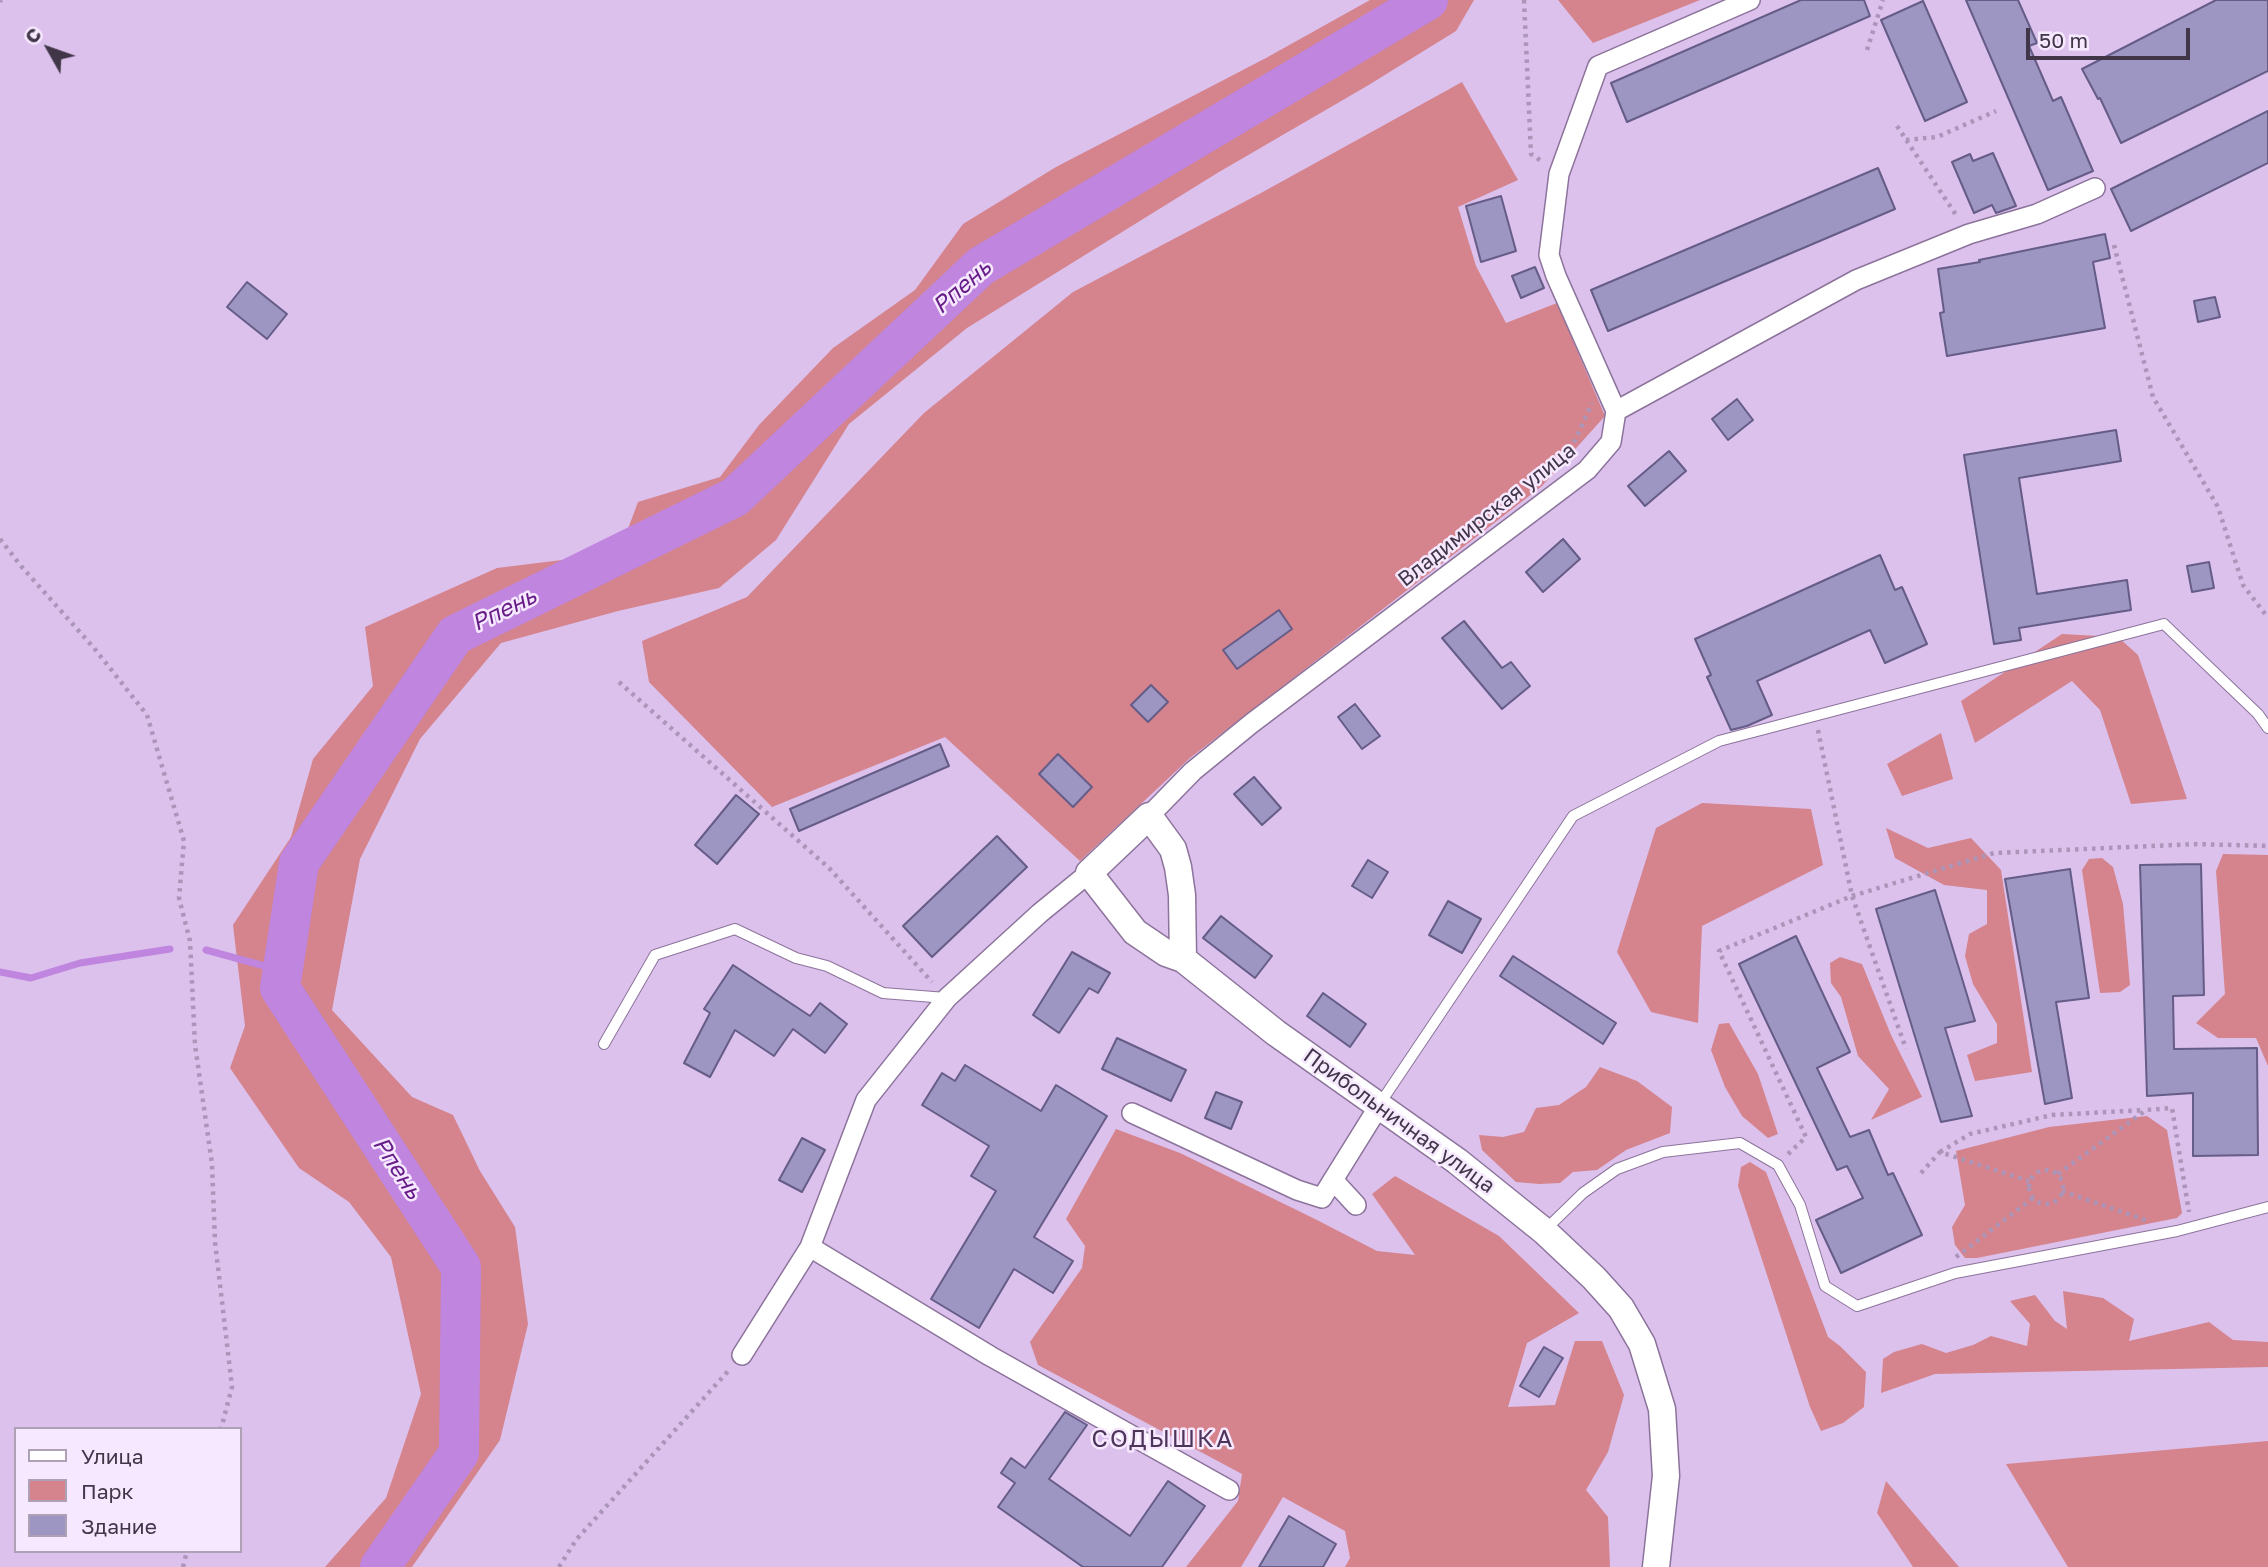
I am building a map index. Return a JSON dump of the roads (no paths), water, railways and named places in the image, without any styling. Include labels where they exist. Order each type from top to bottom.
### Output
[{"type":"street","points":[[1750,0],[1598,66],[1559,174],[1549,255],[1616,411],[1856,280],[1969,234],[2037,214],[2095,188]]},
{"type":"street","name":"Владимирская улица","points":[[1149,816],[1193,771],[1252,723],[1587,470],[1611,442],[1616,411]]},
{"type":"street","points":[[743,1355],[810,1247],[866,1100],[947,998],[1089,873],[1149,816],[1173,849],[1178,867],[1182,895],[1183,959]]},
{"type":"street","name":"Прибольничная улица","points":[[1089,873],[1135,932],[1166,953],[1183,959],[1276,1033],[1457,1161],[1544,1231],[1594,1278],[1621,1308],[1642,1344],[1662,1409],[1666,1476],[1656,1567]]},
{"type":"street","points":[[1132,1113],[1297,1191],[1322,1198],[1379,1106]]},
{"type":"street","points":[[1333,1180],[1356,1205]]},
{"type":"street","points":[[810,1247],[990,1356],[1229,1490]]},
{"type":"lane","points":[[1379,1106],[1573,816],[1719,741],[2164,624],[2258,714],[2268,728]]},
{"type":"lane","points":[[604,1044],[654,955],[734,929],[796,958],[827,966],[883,993],[947,998]]},
{"type":"lane","points":[[1544,1231],[1583,1193],[1617,1169],[1663,1152],[1740,1143],[1778,1165],[1800,1205],[1825,1286],[1857,1306],[1955,1273],[2192,1228],[2268,1207]]},
{"type":"waterway","name":"Рпень","points":[[380,1567],[459,1453],[461,1267],[280,988],[299,863],[455,635],[735,497],[981,266],[1428,0]]},
{"type":"waterway","points":[[0,972],[31,978],[80,963],[170,949]]},
{"type":"waterway","points":[[206,950],[283,971]]},
{"type":"district","name":"СОДЫШКА","points":[[1163,1439]]}]
